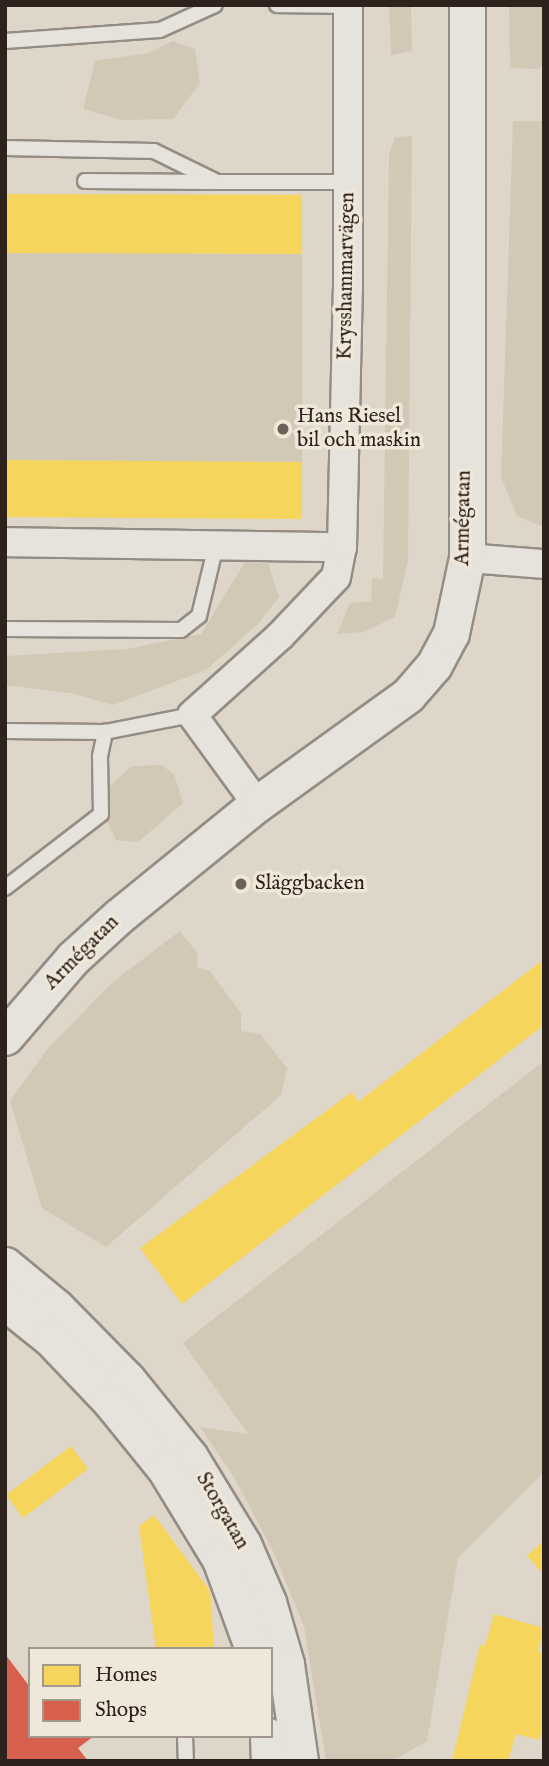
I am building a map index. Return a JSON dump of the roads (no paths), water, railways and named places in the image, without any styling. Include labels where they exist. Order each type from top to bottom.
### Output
[{"type":"street","name":"Armégatan","points":[[5,1037],[92,942],[257,804],[408,695],[433,665],[451,633],[467,558],[467,5]]},
{"type":"street","name":"Krysshammarvägen","points":[[192,715],[280,636],[336,577],[342,547],[349,182],[348,6]]},
{"type":"street","points":[[5,542],[342,547]]},
{"type":"street","points":[[467,558],[544,564]]},
{"type":"street","points":[[192,715],[257,804]]},
{"type":"street","name":"Storgatan","points":[[5,1249],[56,1307],[127,1379],[190,1457],[243,1544],[268,1602],[286,1664],[300,1761]]},
{"type":"street","name":"Storgatan","points":[[5,1265],[56,1307]]},
{"type":"street","name":"Storgatan","points":[[5,1302],[50,1338],[110,1401],[164,1469],[220,1559],[252,1647]]},
{"type":"street","points":[[268,1738],[269,1761]]},
{"type":"lane","points":[[5,41],[160,30],[215,5]]},
{"type":"lane","points":[[277,5],[348,6]]},
{"type":"lane","points":[[5,148],[154,150],[217,182]]},
{"type":"lane","points":[[85,181],[349,182]]},
{"type":"lane","points":[[5,629],[181,630],[199,616],[216,545]]},
{"type":"lane","points":[[5,732],[105,732],[192,715]]},
{"type":"lane","points":[[5,888],[101,814],[100,756],[105,732]]},
{"type":"lane","points":[[185,1738],[186,1761]]},
{"type":"place","name":"Hans Riesel bil och maskin","points":[[283,429]]},
{"type":"place","name":"Släggbacken","points":[[241,884]]}]
